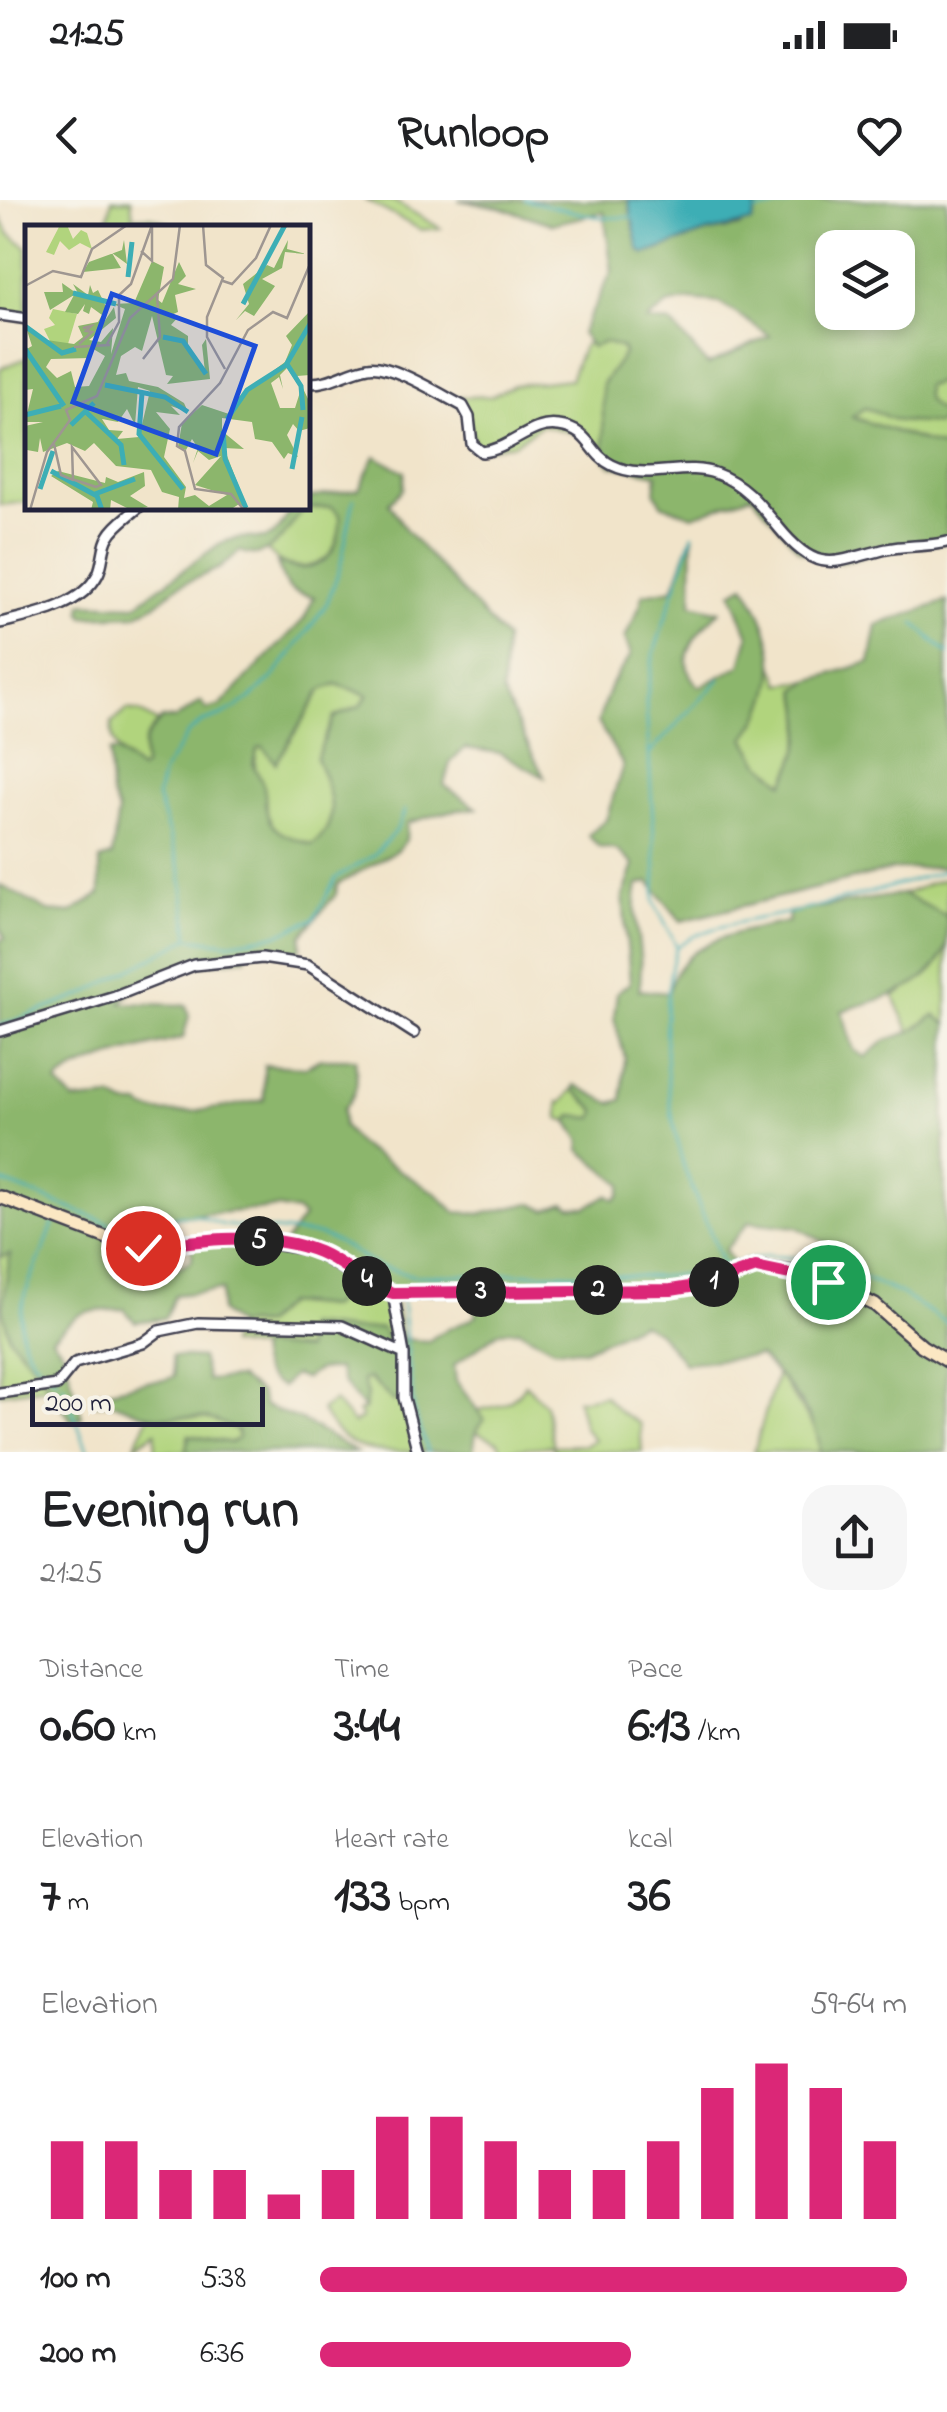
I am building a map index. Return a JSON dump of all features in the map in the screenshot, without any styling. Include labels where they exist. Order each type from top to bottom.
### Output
[{"type":"main road","points":[[0,1197],[130,1247],[238,1238],[312,1249],[370,1284],[393,1293],[671,1290],[708,1284],[756,1267],[773,1269],[828,1282],[860,1296],[947,1361]]},
{"type":"street","points":[[0,315],[25,319]]},
{"type":"street","points":[[310,383],[338,380],[366,367],[382,368],[463,406],[472,444],[482,452],[513,444],[542,425],[557,425],[586,436],[611,465],[657,474],[721,474],[752,494],[799,550],[819,560],[840,563],[888,549],[947,542]]},
{"type":"street","points":[[0,622],[68,602],[91,584],[99,573],[108,536],[136,510]]},
{"type":"street","points":[[0,1031],[114,996],[194,965],[262,958],[308,964],[414,1032]]},
{"type":"street","points":[[393,1293],[404,1354],[404,1398],[418,1452]]},
{"type":"street","points":[[0,1393],[60,1382],[76,1363],[143,1342],[159,1331],[198,1322],[342,1326],[404,1354]]},
{"type":"green space","points":[[112,200],[131,200],[133,217],[150,216],[173,225],[106,225]]},
{"type":"green space","points":[[365,200],[392,200],[440,228],[421,230]]},
{"type":"green space","points":[[458,200],[628,200],[639,250],[645,254],[705,233],[740,227],[756,211],[756,200],[947,200],[947,365],[942,381],[926,386],[925,391],[929,403],[944,415],[937,425],[891,419],[864,408],[852,417],[947,449],[947,542],[889,549],[840,563],[799,550],[752,495],[693,516],[663,505],[655,493],[657,474],[611,465],[604,446],[602,384],[624,354],[622,348],[605,342],[592,347],[581,334],[612,271],[604,212],[552,224],[499,207]],"holes":[[[690,300],[720,303],[770,336],[708,365],[671,323],[647,321],[667,305]]]},
{"type":"green space","points":[[0,216],[9,234],[25,246],[25,319],[0,315]]},
{"type":"green space","points":[[605,342],[622,348],[624,353],[611,465],[585,436],[542,425],[513,444],[477,450],[463,407],[447,398],[491,396],[514,385],[570,379],[583,346]]},
{"type":"green space","points":[[25,359],[25,502],[0,505],[0,368]]},
{"type":"green space","points":[[947,365],[947,449],[852,417],[864,407],[884,412],[895,420],[919,420],[926,386],[942,381]]},
{"type":"green space","points":[[375,456],[405,472],[403,489],[389,503],[406,530],[505,639],[502,692],[544,777],[500,753],[465,748],[450,763],[444,785],[477,808],[407,823],[406,840],[399,849],[337,885],[336,894],[302,935],[301,948],[292,955],[275,950],[247,952],[246,958],[162,975],[133,991],[121,1003],[186,1005],[189,1016],[183,1038],[97,1061],[57,1083],[74,1101],[112,1098],[149,1110],[179,1112],[264,1100],[264,1065],[306,1067],[320,1059],[355,1059],[356,1086],[343,1109],[343,1126],[359,1145],[437,1194],[455,1212],[482,1214],[531,1203],[546,1210],[565,1203],[587,1207],[607,1195],[615,1200],[622,1184],[580,1150],[581,1141],[568,1121],[572,1116],[594,1118],[596,1110],[573,1089],[575,1085],[611,1103],[622,1100],[625,1058],[614,1018],[617,992],[630,983],[623,897],[634,865],[617,850],[599,847],[588,835],[606,820],[623,765],[598,722],[611,684],[631,655],[625,638],[643,594],[673,589],[693,534],[692,604],[720,611],[703,627],[687,657],[691,677],[700,687],[741,665],[749,636],[732,592],[745,585],[765,624],[773,662],[767,699],[745,738],[759,762],[784,783],[801,738],[797,690],[809,681],[870,662],[877,625],[947,601],[947,867],[891,870],[681,921],[649,882],[638,885],[636,911],[639,990],[668,993],[674,975],[699,949],[733,934],[788,922],[789,912],[902,894],[947,916],[946,948],[928,974],[902,991],[842,1011],[854,1050],[865,1057],[886,1040],[910,1032],[935,1015],[947,1024],[947,1452],[820,1452],[807,1413],[759,1356],[684,1363],[658,1332],[641,1323],[584,1350],[553,1348],[519,1330],[500,1331],[454,1365],[456,1381],[484,1419],[476,1432],[473,1452],[418,1452],[404,1399],[393,1401],[369,1378],[362,1380],[367,1395],[364,1409],[343,1383],[338,1369],[318,1370],[304,1379],[293,1375],[282,1387],[261,1368],[258,1349],[263,1346],[305,1350],[306,1325],[354,1330],[381,1328],[402,1352],[400,1339],[429,1341],[477,1315],[466,1293],[393,1293],[358,1276],[331,1307],[286,1303],[264,1324],[236,1325],[220,1311],[222,1290],[175,1295],[165,1318],[135,1322],[124,1309],[90,1311],[78,1316],[52,1338],[64,1353],[82,1417],[72,1422],[41,1375],[9,1337],[2,1308],[10,1254],[0,1257],[0,940],[5,938],[0,928],[0,885],[48,911],[71,913],[100,894],[100,860],[112,856],[118,811],[111,795],[109,752],[117,752],[140,770],[144,767],[145,741],[162,719],[176,718],[201,702],[207,710],[220,706],[304,619],[314,597],[289,588],[277,562],[299,568],[321,563],[333,550],[340,515],[332,507],[310,509],[310,498],[359,489]],"holes":[[[336,684],[368,695],[360,706],[334,717],[316,758],[331,804],[328,826],[322,836],[312,845],[282,833],[268,817],[264,786],[255,767],[258,748],[263,747],[276,763],[321,690]],[[278,1208],[303,1217],[284,1244],[191,1242],[192,1260],[169,1272],[142,1269],[138,1248],[131,1247],[131,1232],[179,1216]],[[749,1222],[797,1227],[825,1243],[827,1281],[757,1267],[740,1273],[725,1250]]]},
{"type":"green space","points":[[310,506],[332,507],[340,514],[340,539],[334,550],[317,564],[285,564],[267,550],[302,510],[310,510]]},
{"type":"green space","points":[[290,510],[302,510],[268,549],[250,554],[240,551],[220,568],[178,586],[136,615],[84,617],[82,603],[135,605],[219,544],[268,537]]},
{"type":"green space","points":[[773,664],[781,684],[809,681],[797,690],[801,738],[784,783],[759,762],[745,737],[764,703]]},
{"type":"green space","points":[[336,684],[368,695],[360,707],[334,717],[316,758],[329,792],[331,815],[322,836],[312,845],[284,835],[270,823],[258,790],[256,756],[258,747],[263,746],[276,763],[321,690]]},
{"type":"green space","points":[[127,710],[158,723],[145,739],[144,768],[140,770],[122,755],[113,738],[112,723]]},
{"type":"green space","points":[[947,879],[947,916],[902,894],[935,882]]},
{"type":"green space","points":[[947,947],[947,1024],[935,1015],[910,1032],[894,997],[928,973]]},
{"type":"green space","points":[[573,1089],[597,1110],[594,1118],[559,1118],[559,1102]]},
{"type":"green space","points":[[11,1253],[41,1375],[48,1387],[0,1393],[0,1257]]},
{"type":"green space","points":[[358,1276],[393,1293],[404,1354],[381,1329],[304,1341],[306,1350],[229,1344],[236,1325],[264,1324],[286,1303],[331,1307]]},
{"type":"green space","points":[[172,1356],[201,1358],[207,1380],[238,1378],[260,1393],[264,1406],[301,1420],[356,1452],[185,1452],[189,1435],[231,1443],[238,1438],[237,1431],[204,1418],[146,1415],[110,1403],[94,1404],[92,1395],[96,1392],[174,1376]]},
{"type":"green space","points":[[777,1373],[819,1434],[820,1452],[754,1452]]},
{"type":"green space","points":[[368,1378],[393,1400],[404,1398],[418,1452],[359,1447],[330,1424],[321,1410],[334,1401],[354,1424],[362,1417],[358,1412],[364,1409],[362,1380]]},
{"type":"green space","points":[[525,1384],[545,1404],[553,1446],[585,1445],[594,1440],[584,1428],[577,1400],[604,1395],[620,1412],[640,1424],[642,1452],[555,1452],[552,1446],[502,1450],[498,1442],[476,1432],[484,1419],[478,1410],[505,1403]]},
{"type":"green space","points":[[149,1416],[208,1416],[237,1431],[239,1438],[231,1443],[189,1435],[185,1452],[155,1452],[156,1432],[135,1446]]},
{"type":"water","points":[[628,200],[740,200],[754,203],[756,211],[752,222],[645,254],[639,250]]},
{"type":"waterway","points":[[525,200],[601,218],[634,217]]},
{"type":"waterway","points":[[757,211],[798,200]]},
{"type":"waterway","points":[[189,938],[181,872],[157,797],[163,772],[187,734],[202,722],[249,700],[275,675],[312,625],[327,603],[340,568],[354,499]]},
{"type":"waterway","points":[[676,945],[654,902],[656,873],[646,703],[653,656],[693,534]]},
{"type":"waterway","points":[[914,623],[947,653]]},
{"type":"waterway","points":[[648,755],[720,679]]},
{"type":"waterway","points":[[0,1026],[83,995],[189,938],[227,943],[276,935],[314,919],[336,878],[374,855],[397,829],[405,810]]},
{"type":"waterway","points":[[722,1263],[685,1170],[673,1118],[666,1029],[676,948],[718,928],[803,910],[947,870]]},
{"type":"waterway","points":[[0,1181],[131,1232],[179,1216],[196,1215],[223,1225],[319,1235],[377,1266],[414,1276],[553,1273],[659,1277],[767,1256],[819,1259],[899,1293],[947,1323]]},
{"type":"waterway","points":[[53,1223],[27,1291],[21,1326],[33,1359],[57,1380]]},
{"type":"waterway","points":[[402,1299],[414,1413],[428,1452]]},
{"type":"waterway","points":[[63,1385],[88,1452]]},
{"type":"route","points":[[143,1248],[218,1238],[298,1246],[325,1254],[370,1284],[393,1293],[671,1290],[708,1284],[756,1267],[828,1282]]}]
